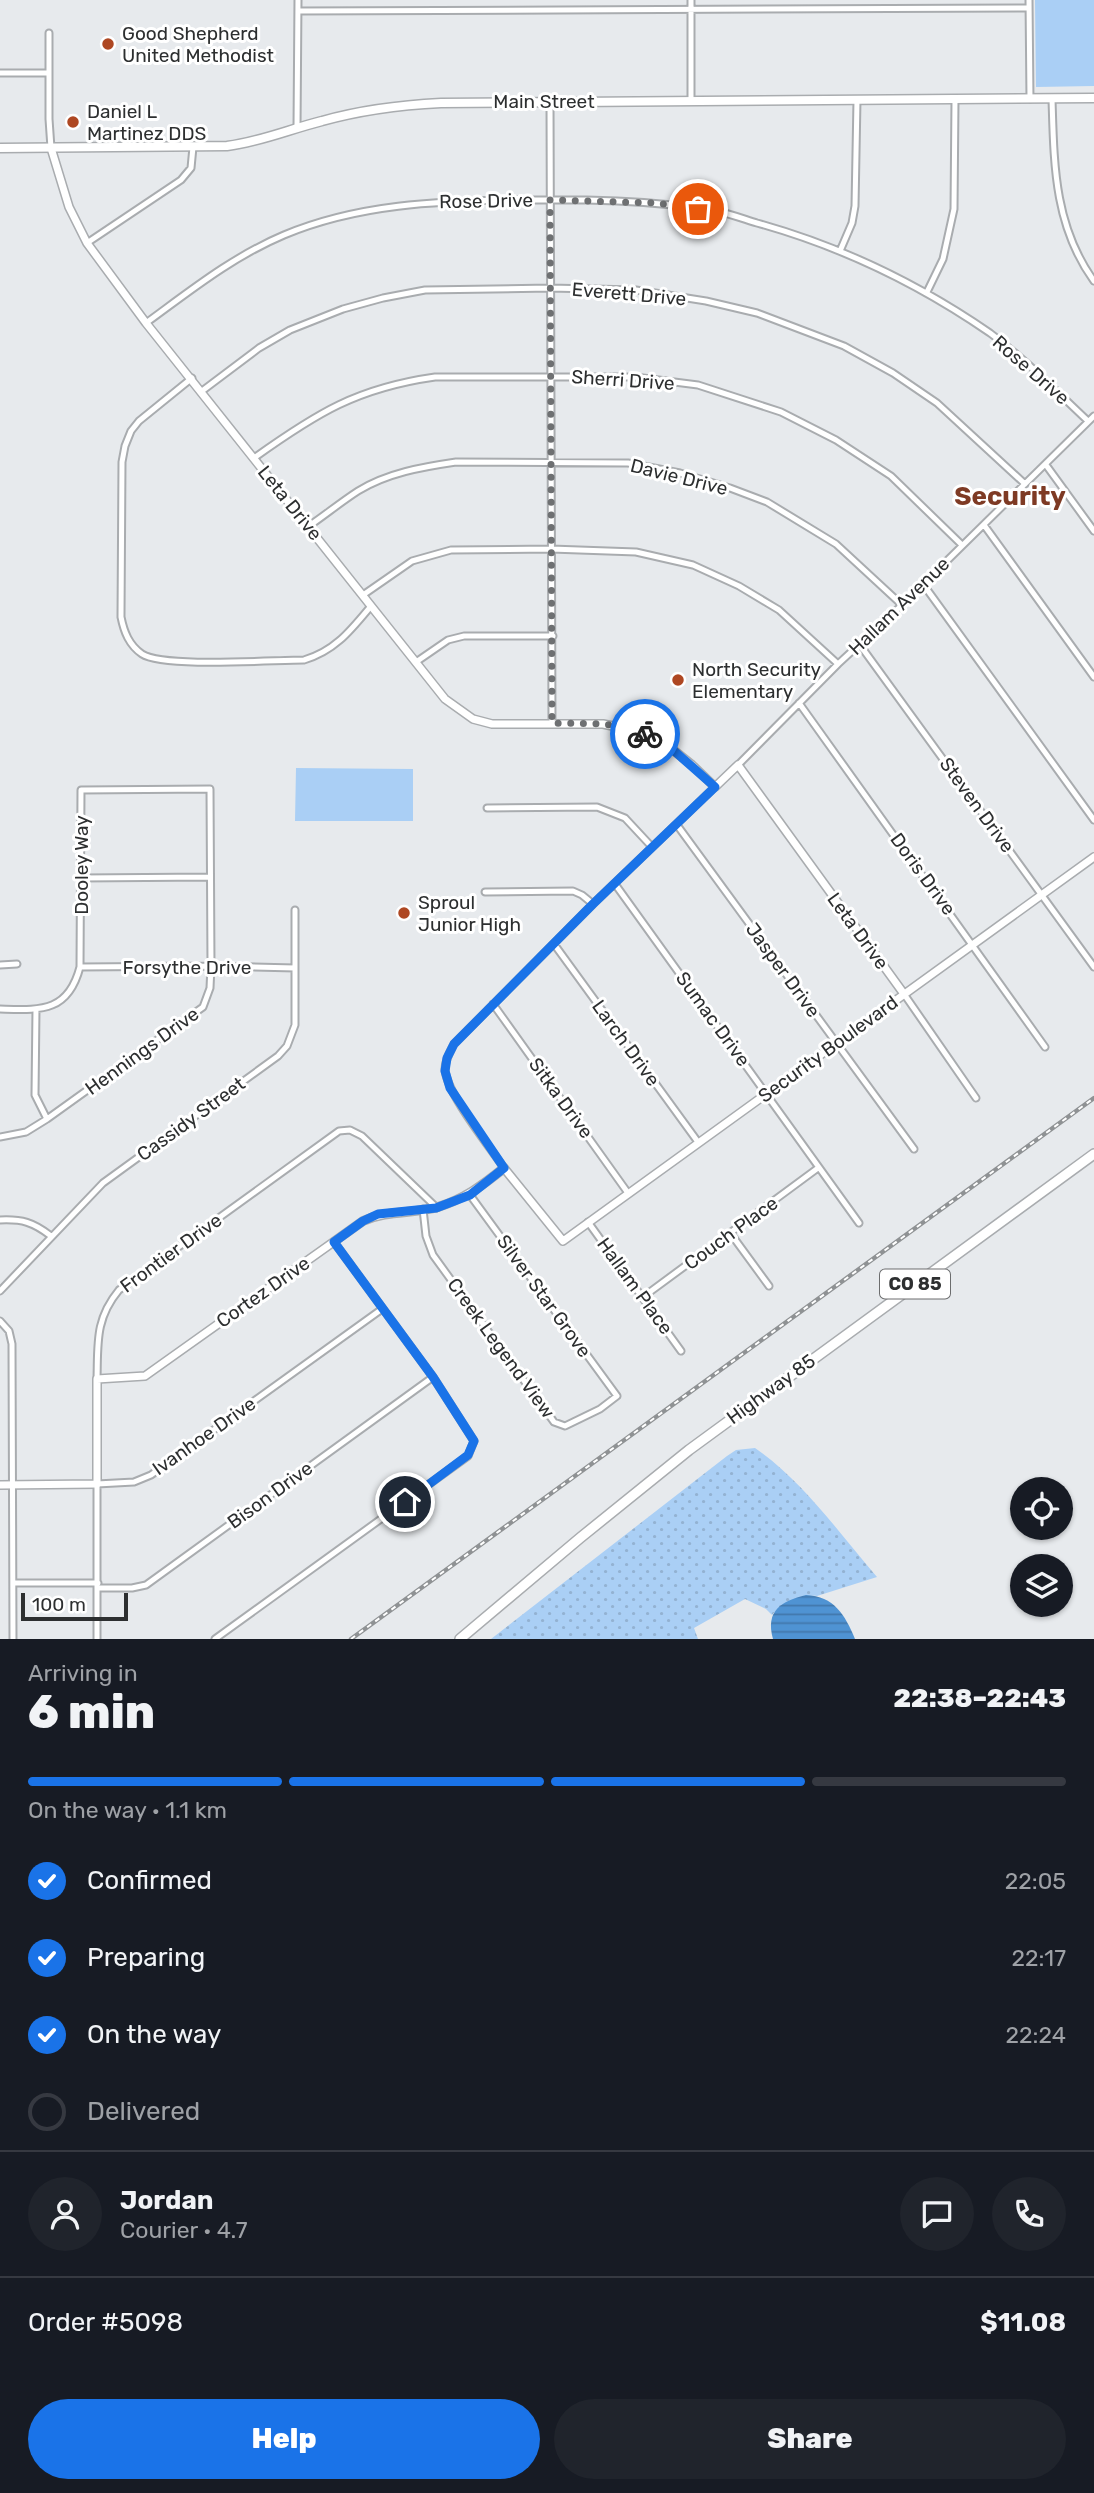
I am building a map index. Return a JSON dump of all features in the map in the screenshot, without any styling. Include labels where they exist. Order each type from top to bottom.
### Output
[{"type":"main road","name":"Main Street","points":[[0,148],[193,147],[239,144],[350,114],[410,105],[460,102],[1094,98]]},
{"type":"main road","name":"Highway 85","points":[[460,1639],[708,1435],[1094,1154]]},
{"type":"street","points":[[297,128],[298,0]]},
{"type":"street","points":[[691,0],[691,100]]},
{"type":"street","points":[[1029,0],[1030,99]]},
{"type":"street","points":[[298,11],[1030,8]]},
{"type":"street","name":"Leta Drive","points":[[49,33],[51,148],[72,217],[87,243],[146,323],[445,699],[473,719],[492,724],[603,724],[637,731],[672,749],[715,787]]},
{"type":"street","points":[[0,73],[48,73]]},
{"type":"street","points":[[1052,99],[1054,170],[1058,197],[1068,232],[1094,281]]},
{"type":"street","points":[[840,251],[852,223],[855,206],[857,100]]},
{"type":"street","points":[[927,292],[943,259],[954,209],[955,100]]},
{"type":"street","points":[[550,102],[552,723]]},
{"type":"street","points":[[87,243],[181,180],[191,168],[193,147]]},
{"type":"street","name":"Rose Drive","points":[[146,323],[233,260],[284,235],[336,218],[385,207],[444,201],[656,203],[719,212],[779,229],[840,251],[927,292],[991,334],[1088,421]]},
{"type":"street","name":"Everett Drive","points":[[202,391],[259,348],[290,330],[343,309],[383,298],[425,290],[636,290],[706,300],[757,313],[844,346],[893,373],[937,403],[1025,485]]},
{"type":"street","name":"Sherri Drive","points":[[254,458],[333,406],[368,392],[407,382],[435,377],[635,377],[698,385],[781,412],[836,440],[891,476],[962,545]]},
{"type":"street","points":[[192,378],[139,421],[131,432],[124,454],[121,617],[125,634],[132,645],[143,655],[170,662],[304,660],[319,656],[344,639],[371,606]]},
{"type":"street","name":"Hallam Avenue","points":[[563,1241],[504,1168],[450,1088],[445,1071],[447,1058],[454,1044],[593,904],[677,825],[838,664],[1046,466],[1094,416]]},
{"type":"street","name":"Davie Drive","points":[[309,526],[359,490],[400,472],[456,462],[628,463],[680,474],[767,502],[836,544],[902,605]]},
{"type":"street","points":[[1046,466],[1094,531]]},
{"type":"street","points":[[984,525],[1094,677]]},
{"type":"street","points":[[363,595],[398,568],[430,554],[451,550],[636,552],[693,565],[739,586],[779,610],[838,664]]},
{"type":"street","points":[[923,584],[1094,820]]},
{"type":"street","points":[[416,663],[448,640],[464,636],[553,636]]},
{"type":"street","name":"Steven Drive","points":[[859,645],[1094,967]]},
{"type":"street","name":"Doris Drive","points":[[799,703],[1045,1047]]},
{"type":"street","name":"Leta Drive","points":[[738,765],[976,1098]]},
{"type":"street","name":"Hennings Drive","points":[[0,1137],[26,1132],[47,1119],[203,1007],[210,988],[211,965],[210,789]]},
{"type":"street","name":"Dooley Way","points":[[0,1009],[36,1010],[54,1005],[65,998],[75,985],[80,967],[81,790],[210,789]]},
{"type":"street","points":[[487,808],[597,807],[625,818],[652,847]]},
{"type":"street","name":"Jasper Drive","points":[[677,825],[914,1149]]},
{"type":"street","name":"Security Boulevard","points":[[563,1241],[1094,857]]},
{"type":"street","points":[[81,878],[210,877]]},
{"type":"street","name":"Sumac Drive","points":[[615,884],[859,1223]]},
{"type":"street","points":[[485,892],[573,891],[582,894],[593,904]]},
{"type":"street","name":"Cassidy Street","points":[[0,1291],[103,1182],[278,1056],[287,1046],[295,1025],[295,910]]},
{"type":"street","name":"Larch Drive","points":[[554,944],[698,1142]]},
{"type":"street","points":[[0,965],[17,964]]},
{"type":"street","name":"Forsythe Drive","points":[[80,967],[211,965],[295,968]]},
{"type":"street","name":"Sitka Drive","points":[[493,1004],[628,1193]]},
{"type":"street","points":[[36,1010],[35,1095],[47,1119]]},
{"type":"street","name":"Frontier Drive","points":[[97,1639],[98,1328],[108,1304],[119,1290],[339,1131],[351,1130],[362,1136],[436,1208]]},
{"type":"street","name":"Cortez Drive","points":[[97,1379],[145,1376],[363,1221],[378,1214],[436,1208],[470,1195],[504,1168]]},
{"type":"street","name":"Couch Place","points":[[643,1297],[818,1168]]},
{"type":"street","name":"Silver Star Grove","points":[[470,1195],[617,1396]]},
{"type":"street","name":"Creek Legend View","points":[[423,1209],[426,1236],[433,1255],[554,1422],[565,1426],[600,1409],[617,1396]]},
{"type":"street","points":[[0,1220],[20,1219],[35,1223],[51,1236]]},
{"type":"street","name":"Hallam Place","points":[[588,1222],[681,1351]]},
{"type":"street","points":[[731,1234],[769,1286]]},
{"type":"street","points":[[215,1639],[468,1455],[474,1441],[433,1377],[334,1242]]},
{"type":"street","name":"Ivanhoe Drive","points":[[0,1485],[134,1482],[151,1475],[382,1309]]},
{"type":"street","points":[[0,1321],[9,1331],[12,1344],[13,1639]]},
{"type":"street","name":"Bison Drive","points":[[13,1583],[146,1585],[433,1377]]},
{"type":"shaded area","points":[[1035,0],[1094,0],[1094,86],[1036,87]]},
{"type":"shaded area","points":[[296,768],[413,769],[413,821],[295,821]]},
{"type":"shaded area","points":[[755,1448],[805,1492],[877,1577],[817,1596],[799,1598],[772,1615],[766,1609],[745,1599],[694,1628],[698,1639],[491,1639],[727,1456],[736,1450]]},
{"type":"water","points":[[806,1595],[824,1599],[837,1608],[855,1639],[773,1639],[773,1614],[782,1604]]},
{"type":"railway","points":[[351,1639],[1094,1098]]},
{"type":"way so far","points":[[645,734],[620,726],[552,723],[550,200],[656,203],[698,209]]},
{"type":"place","name":"Good Shepherd United Methodist","points":[[108,44]]},
{"type":"place","name":"Daniel L Martinez DDS","points":[[73,122]]},
{"type":"place","name":"North Security Elementary","points":[[678,680]]},
{"type":"place","name":"Sproul Junior High","points":[[404,913]]},
{"type":"district","name":"Security","points":[[1010,496]]},
{"type":"route","points":[[405,1502],[468,1455],[474,1441],[433,1377],[334,1242],[363,1221],[378,1214],[436,1208],[470,1195],[504,1168],[450,1088],[445,1071],[447,1058],[454,1044],[493,1004],[715,787],[672,749],[645,734]]}]
